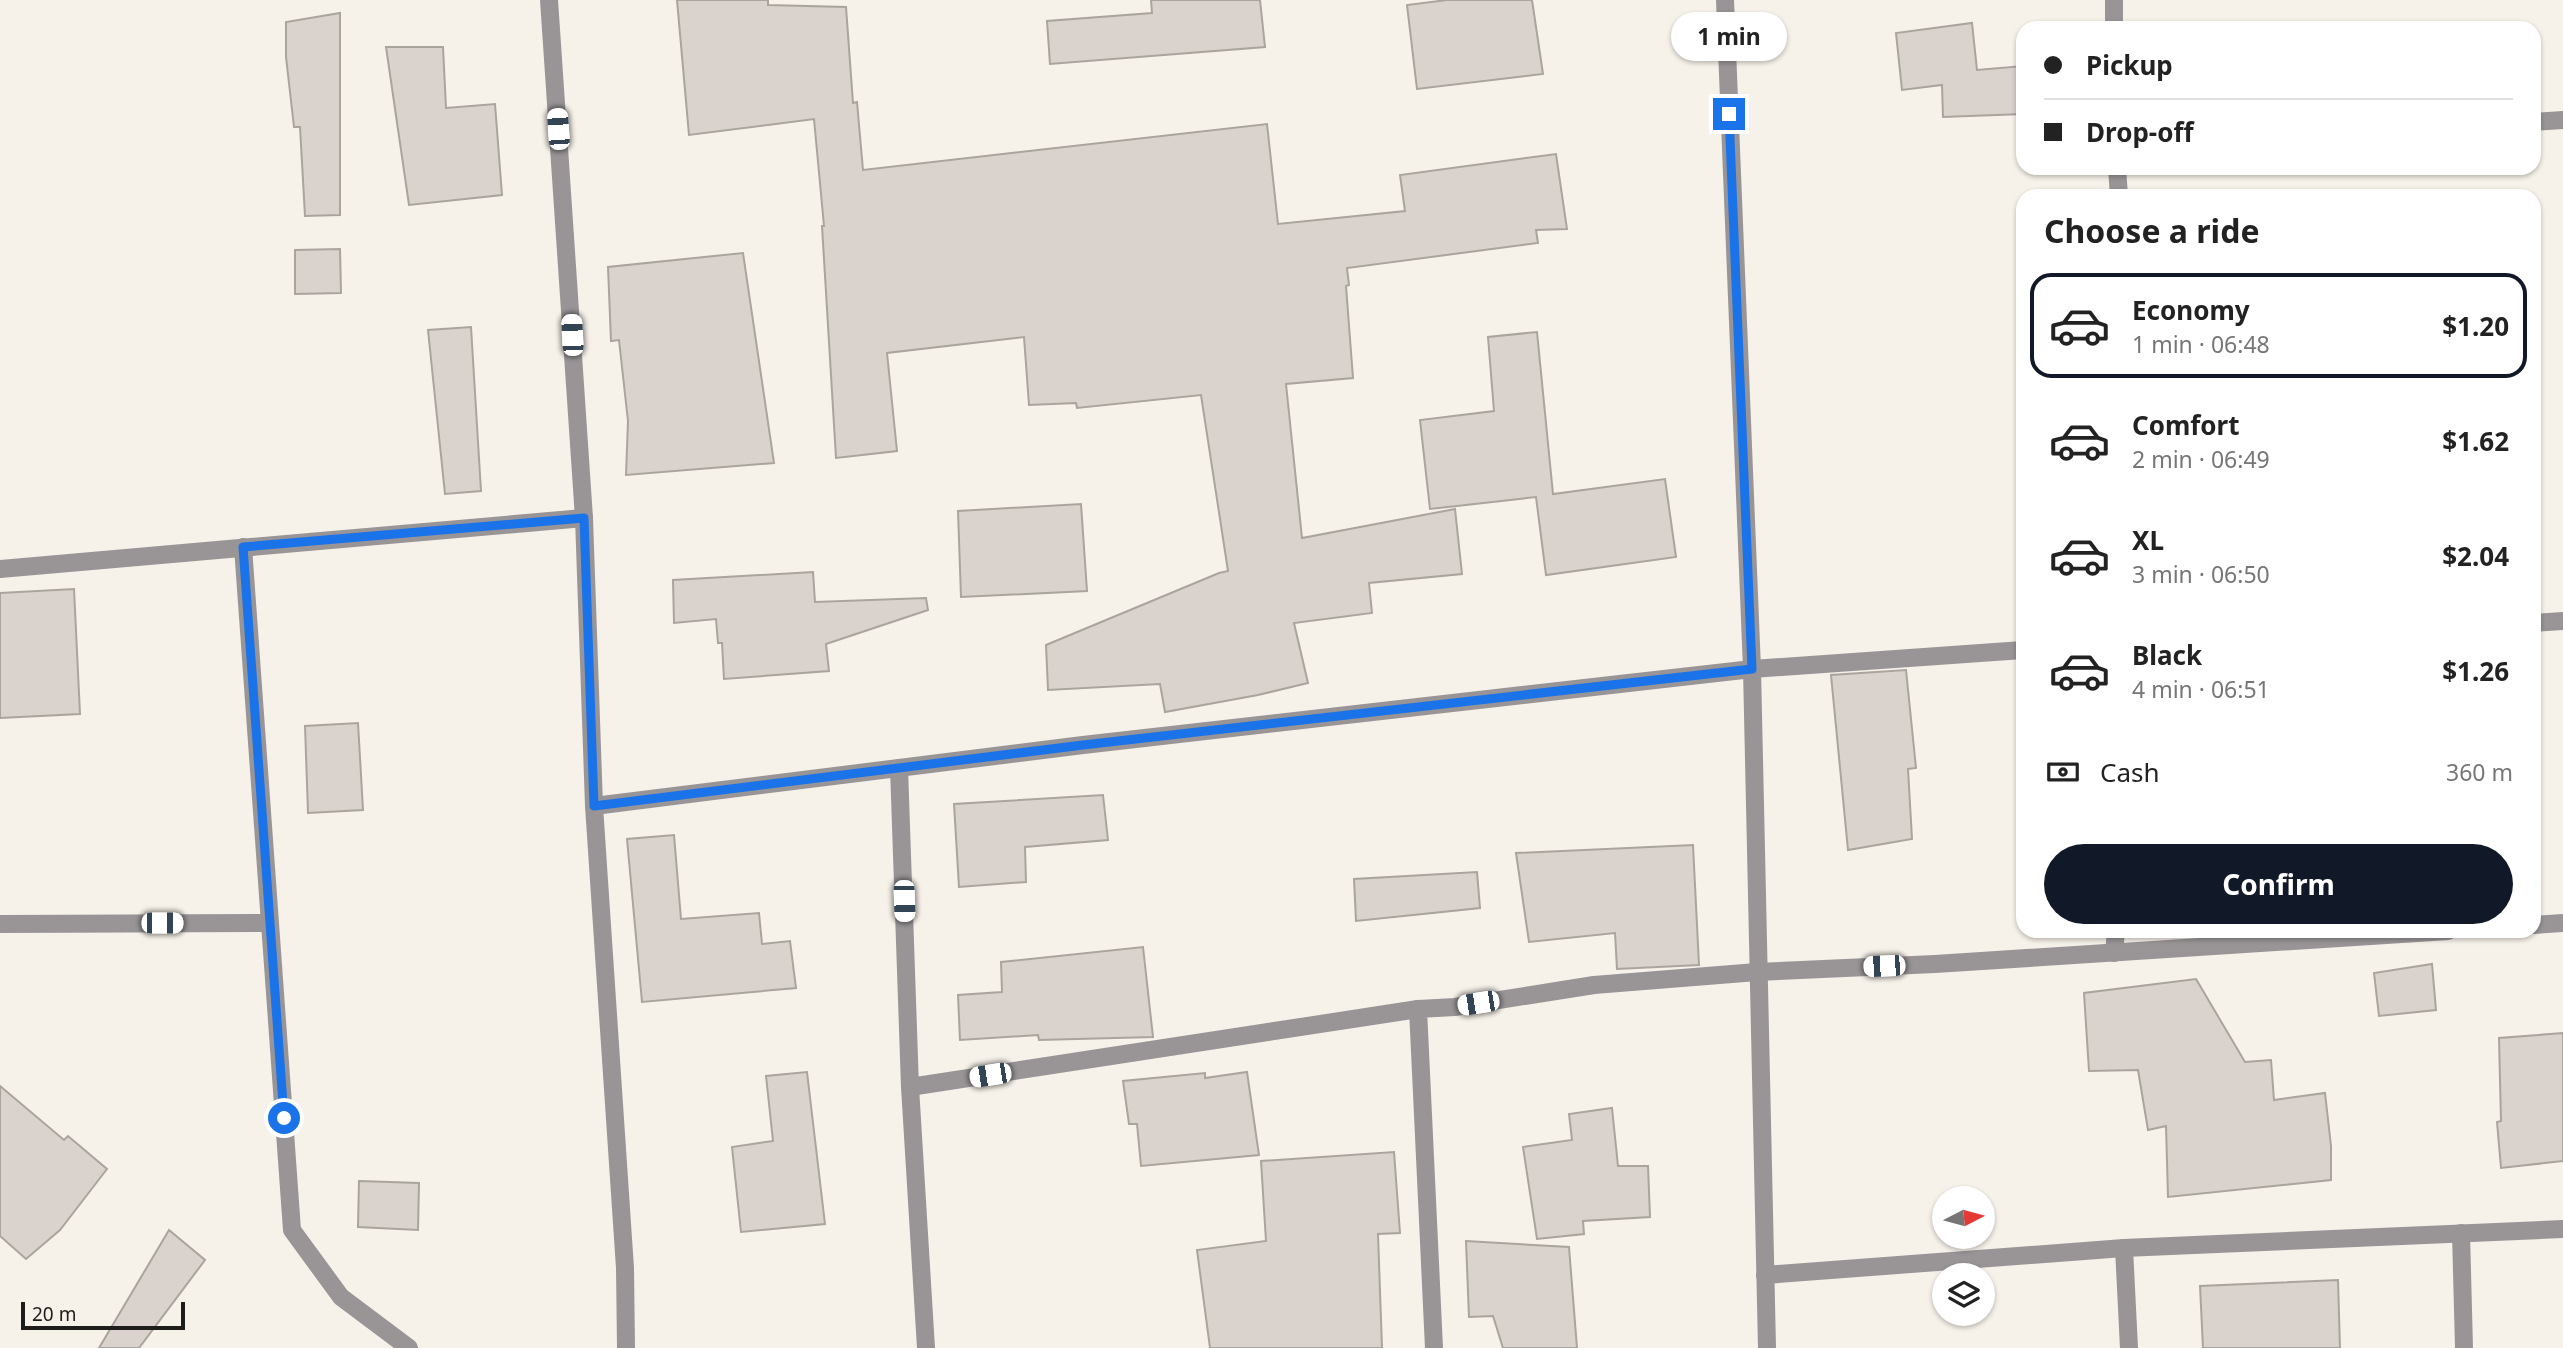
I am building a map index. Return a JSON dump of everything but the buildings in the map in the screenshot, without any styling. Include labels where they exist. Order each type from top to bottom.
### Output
[{"type":"street","points":[[549,0],[584,518],[594,806],[625,1268],[626,1348]]},
{"type":"street","points":[[1725,0],[1752,669],[1767,1348]]},
{"type":"street","points":[[2114,0],[2114,21]]},
{"type":"street","points":[[2541,121],[2563,120]]},
{"type":"street","points":[[0,569],[584,518]]},
{"type":"street","points":[[243,547],[292,1230],[341,1297],[410,1348]]},
{"type":"street","points":[[2541,623],[2563,621]]},
{"type":"street","points":[[594,806],[1752,669],[2016,650]]},
{"type":"street","points":[[899,768],[910,1087],[926,1348]]},
{"type":"street","points":[[0,924],[270,923]]},
{"type":"street","points":[[2541,925],[2563,923]]},
{"type":"street","points":[[2114,953],[2115,938]]},
{"type":"street","points":[[910,1087],[1418,1009],[1455,1007],[1594,985],[1757,972],[2342,938]]},
{"type":"street","points":[[1418,1009],[1434,1348]]},
{"type":"street","points":[[1765,1275],[2124,1248],[2563,1229]]},
{"type":"street","points":[[2461,1233],[2464,1348]]},
{"type":"street","points":[[2124,1248],[2129,1348]]},
{"type":"route","points":[[284,1118],[243,547],[584,518],[594,806],[1083,745],[1752,669],[1729,114]]}]
